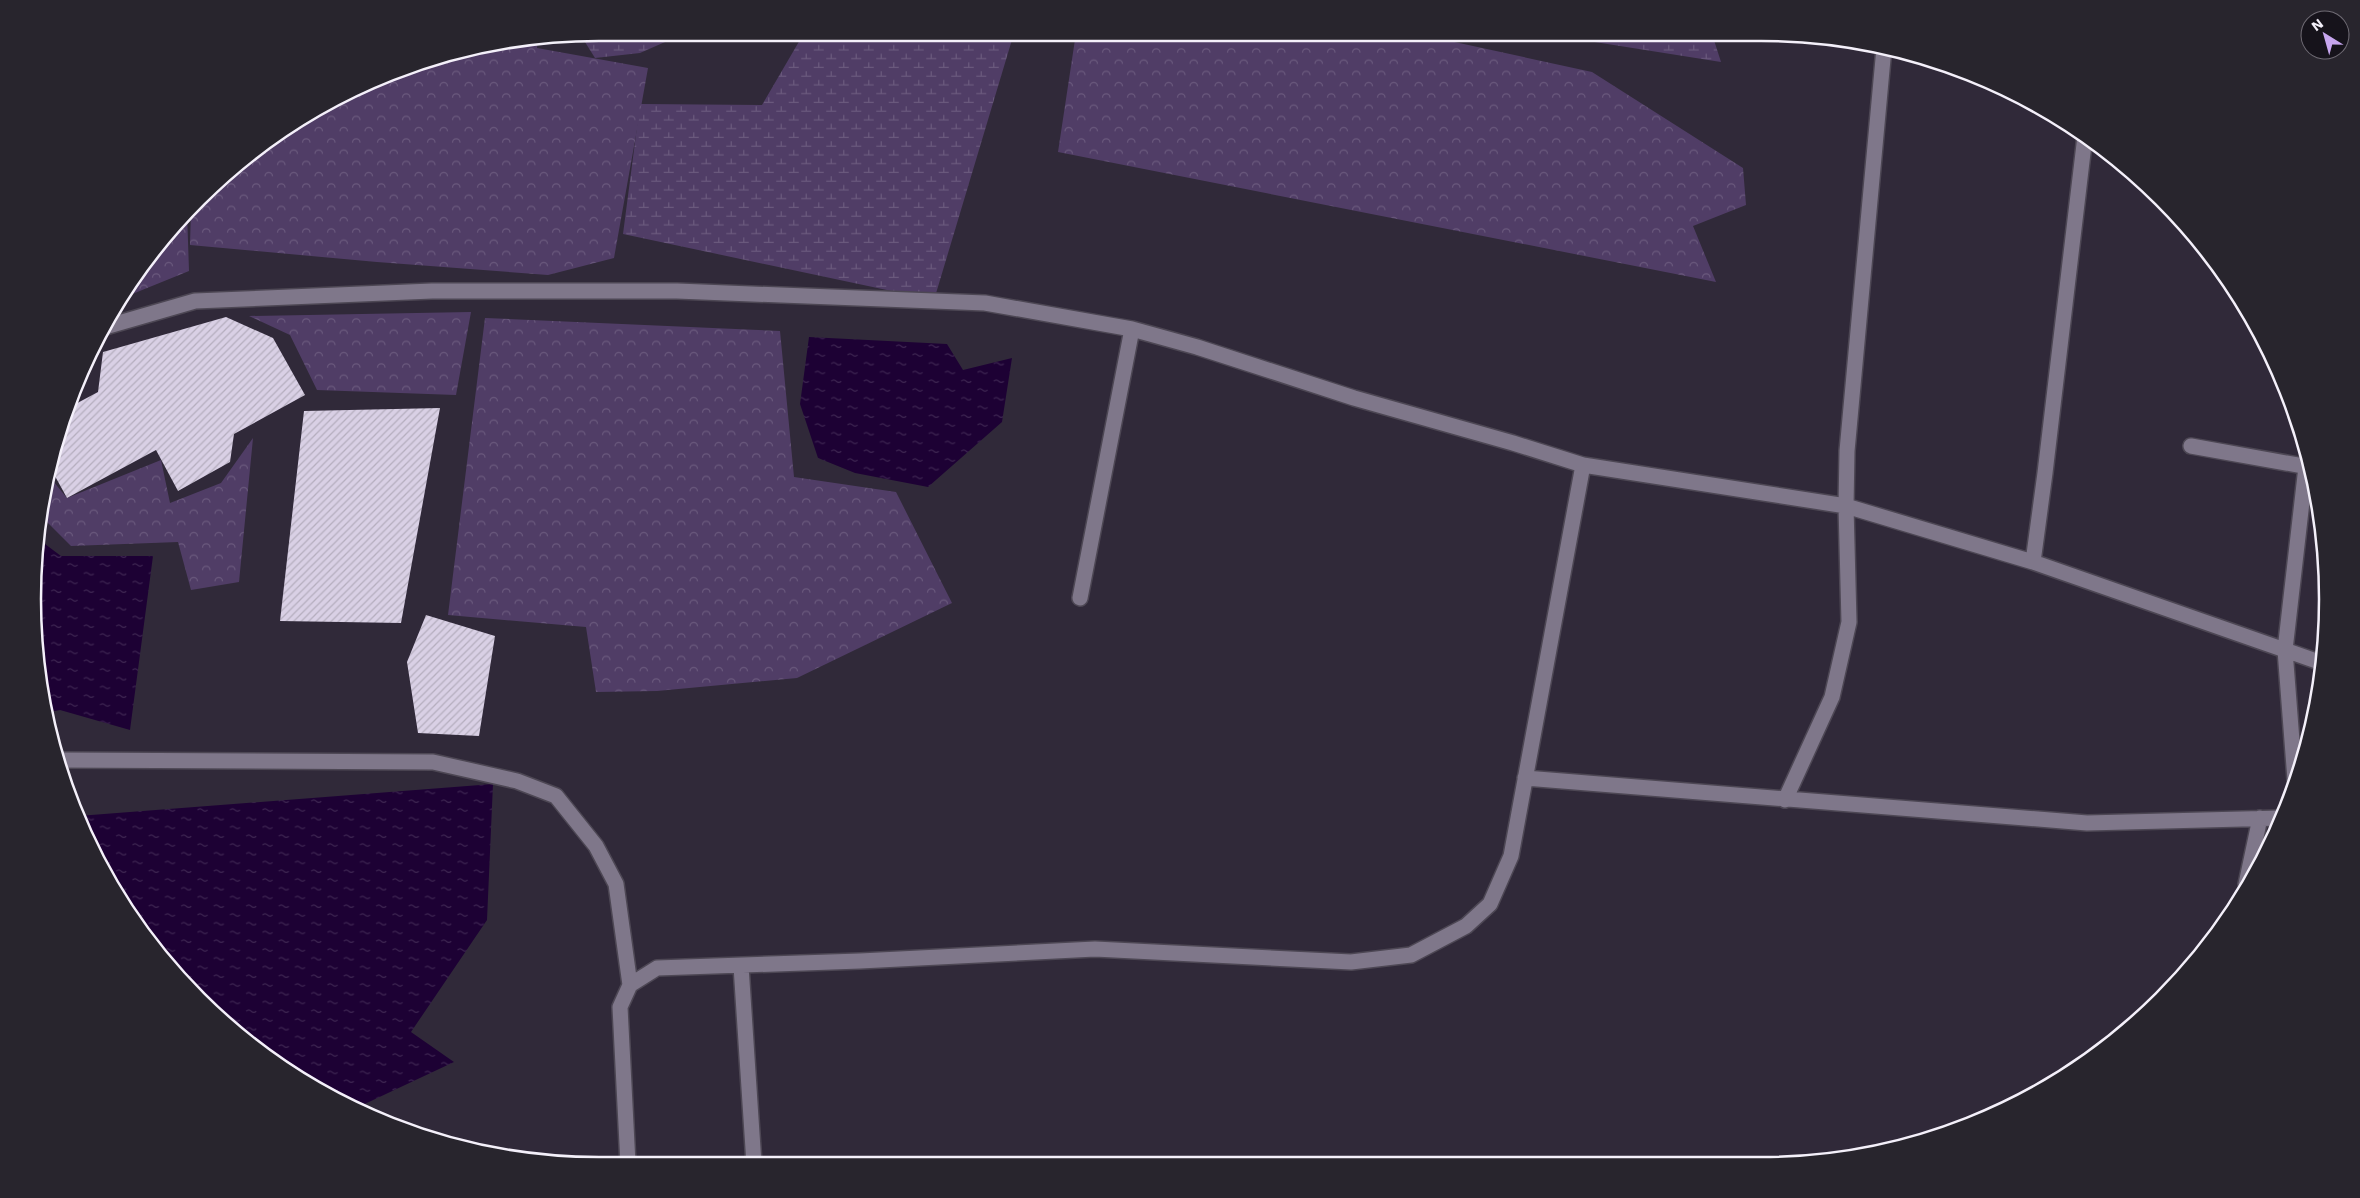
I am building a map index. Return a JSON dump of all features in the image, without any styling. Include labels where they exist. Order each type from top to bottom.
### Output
[{"type":"street","points":[[1785,800],[1832,697],[1849,622],[1846,506],[1847,451],[1883,55]]},
{"type":"street","points":[[2033,562],[2084,145]]},
{"type":"street","points":[[114,325],[195,301],[432,290],[677,291],[985,303],[1132,329],[1197,347],[1354,398],[1583,465],[1846,506],[2033,562],[2315,661]]},
{"type":"street","points":[[1080,598],[1132,329]]},
{"type":"street","points":[[2192,446],[2302,463]]},
{"type":"street","points":[[630,985],[657,968],[741,966],[1095,949],[1351,962],[1411,955],[1466,926],[1490,904],[1511,856],[1583,465]]},
{"type":"street","points":[[2294,763],[2285,650],[2306,481]]},
{"type":"street","points":[[65,760],[433,762],[517,781],[556,796],[596,846],[616,884],[630,985],[620,1008],[628,1157]]},
{"type":"street","points":[[1525,778],[2087,823],[2273,818]]},
{"type":"street","points":[[2249,868],[2260,818]]},
{"type":"street","points":[[741,966],[754,1157]]},
{"type":"green space","points":[[585,41],[667,41],[640,53],[595,58]]},
{"type":"green space","points":[[799,41],[1012,41],[934,300],[623,234],[640,104],[762,105]]},
{"type":"green space","points":[[1075,41],[1450,41],[1592,72],[1743,168],[1746,205],[1693,226],[1716,282],[1058,152]]},
{"type":"green space","points":[[1588,41],[1714,41],[1721,62]]},
{"type":"green space","points":[[537,45],[537,48],[648,68],[614,258],[548,275],[190,245],[191,220],[231,180],[259,157],[289,135],[320,116],[386,84],[455,60],[490,52]]},
{"type":"green space","points":[[187,223],[189,271],[132,294],[157,259]]},
{"type":"green space","points":[[471,312],[456,395],[317,390],[290,335],[249,316]]},
{"type":"green space","points":[[485,318],[780,331],[794,477],[896,492],[952,603],[797,678],[657,691],[596,692],[586,627],[448,615]]},
{"type":"green space","points":[[253,438],[239,582],[191,590],[178,542],[71,546],[47,522],[54,482],[67,498],[161,460],[170,503],[221,483]]},
{"type":"water","points":[[809,337],[947,344],[963,370],[1012,358],[1002,422],[928,487],[855,473],[818,458],[800,404]]},
{"type":"water","points":[[44,543],[61,556],[153,556],[130,730],[60,710],[53,711],[42,635],[41,599]]},
{"type":"water","points":[[493,784],[487,920],[411,1032],[454,1062],[364,1104],[320,1082],[289,1063],[231,1018],[180,967],[135,909],[99,846],[86,815]]},
{"type":"building","points":[[226,317],[273,338],[305,395],[234,434],[230,462],[178,491],[156,450],[67,498],[55,476],[60,455],[78,403],[98,392],[103,352]]},
{"type":"building","points":[[440,408],[401,623],[280,621],[304,411]]},
{"type":"building","points":[[426,615],[495,636],[479,736],[418,733],[407,662]]}]
